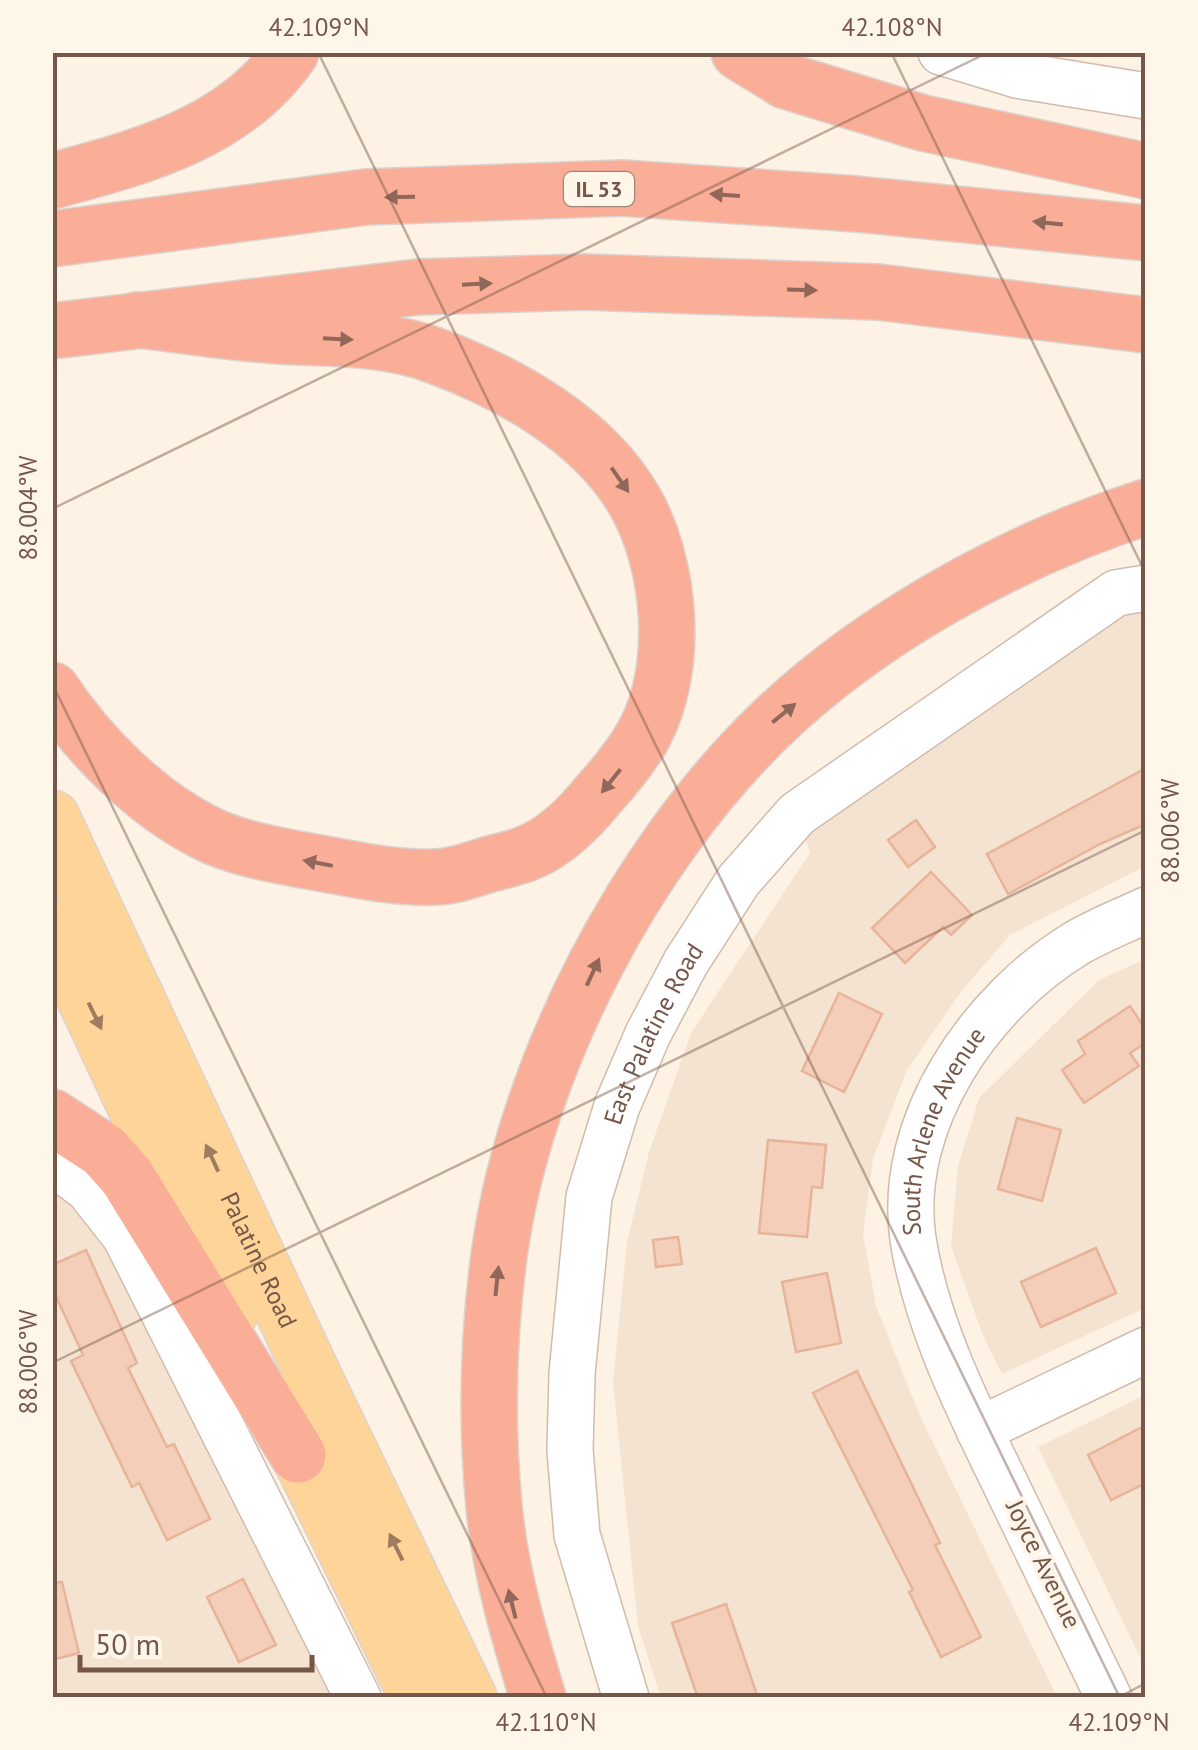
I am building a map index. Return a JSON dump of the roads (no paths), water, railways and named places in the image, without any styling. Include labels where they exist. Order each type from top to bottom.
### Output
[{"type":"highway","points":[[52,181],[153,153],[222,120],[282,66],[291,52]]},
{"type":"highway","points":[[740,52],[786,81],[924,124],[1146,171]]},
{"type":"highway","name":"IL 53","points":[[52,239],[366,198],[622,188],[856,204],[1146,233]]},
{"type":"highway","points":[[52,331],[418,286],[585,282],[878,292],[1146,325]]},
{"type":"highway","points":[[52,690],[100,748],[156,802],[208,835],[323,864],[437,878],[533,852],[566,828],[618,772],[646,732],[658,691],[666,642],[667,602],[658,554],[635,502],[608,463],[562,422],[508,389],[434,355],[375,340],[276,336],[137,320]]},
{"type":"highway","points":[[538,1698],[509,1594],[494,1509],[489,1370],[500,1246],[518,1166],[547,1074],[593,970],[623,912],[711,787],[770,724],[905,620],[968,582],[1096,523],[1146,507]]},
{"type":"highway","points":[[55,1148],[104,1152],[126,1177],[298,1455]]},
{"type":"main road","name":"Palatine Road","points":[[52,818],[469,1698]]},
{"type":"main road","name":"Palatine Road","points":[[52,928],[298,1455],[418,1698]]},
{"type":"street","points":[[941,52],[1016,75],[1146,96]]},
{"type":"street","name":"East Palatine Road","points":[[626,1698],[577,1535],[570,1450],[572,1374],[590,1197],[617,1106],[648,1034],[686,962],[739,880],[796,814],[1116,593],[1146,588]]},
{"type":"street","name":"South Arlene Avenue","points":[[979,1430],[923,1288],[912,1234],[914,1168],[938,1094],[961,1052],[1004,1002],[1077,943],[1146,910]]},
{"type":"street","points":[[55,1148],[124,1236],[358,1698]]},
{"type":"street","points":[[979,1430],[1146,1350]]},
{"type":"street","name":"Joyce Avenue","points":[[979,1430],[1109,1698]]}]
